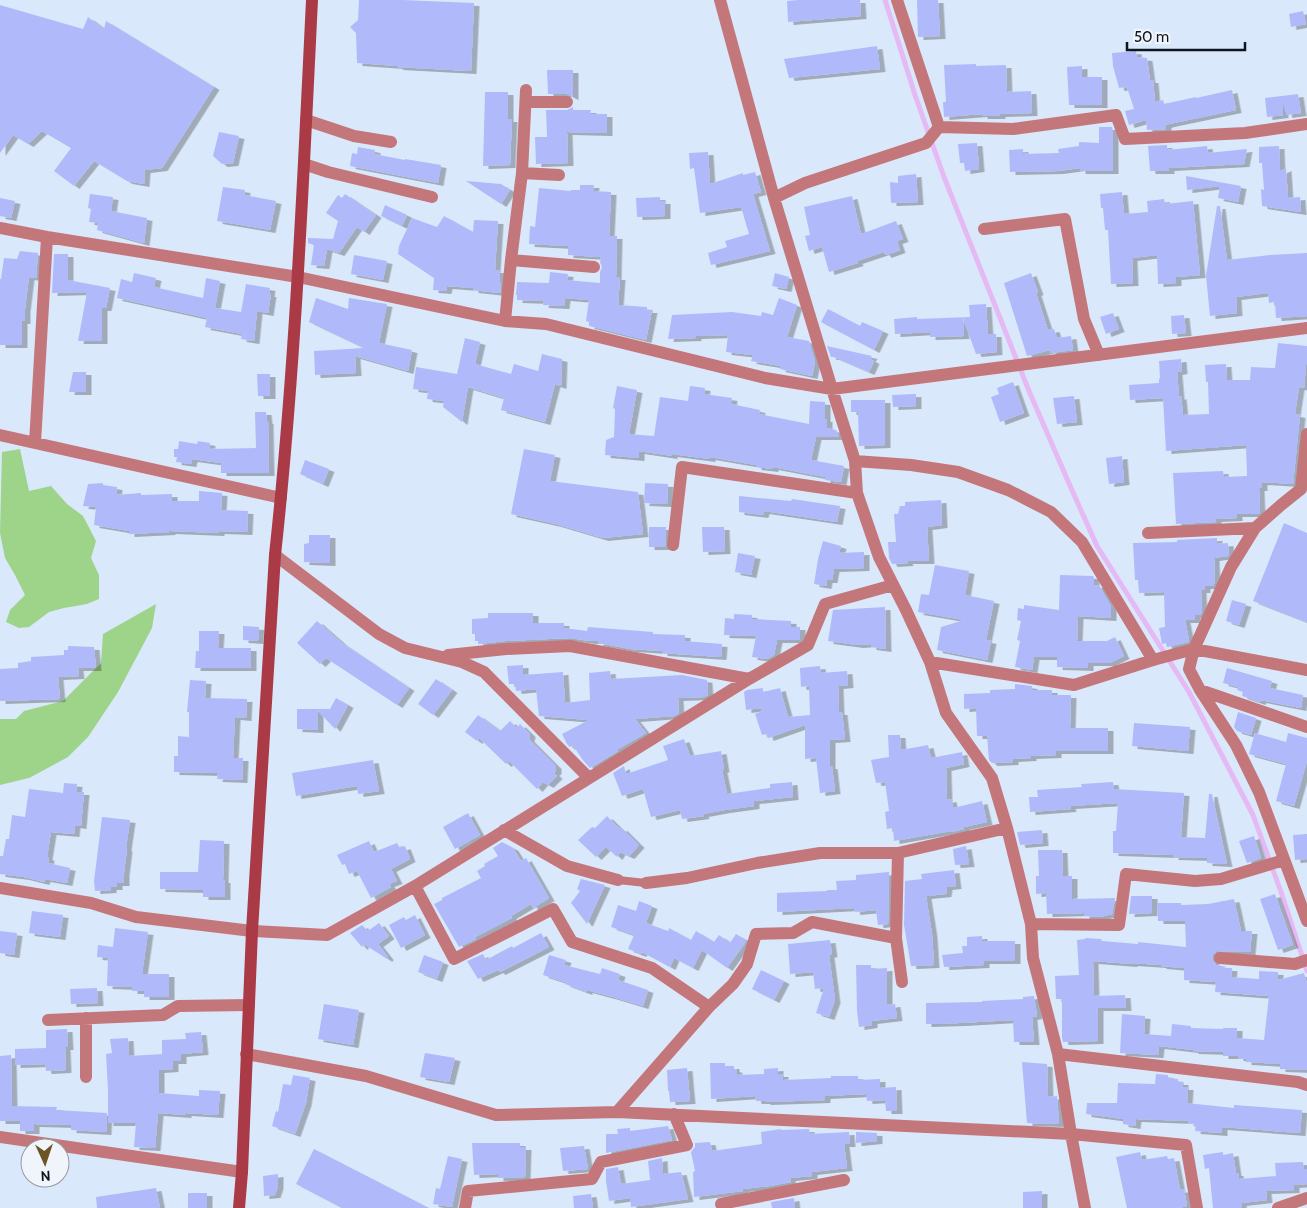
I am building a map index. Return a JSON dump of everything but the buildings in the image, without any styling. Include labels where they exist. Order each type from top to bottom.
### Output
[{"type":"street","points":[[239,1208],[252,931],[275,555],[282,498],[298,277],[312,0]]},
{"type":"street","points":[[720,0],[774,198],[855,461],[857,493],[879,557],[930,662],[946,713],[992,778],[1007,828],[1031,924],[1033,958],[1058,1054],[1085,1208]]},
{"type":"street","points":[[896,0],[938,128]]},
{"type":"street","points":[[505,321],[522,173],[526,96],[567,102]]},
{"type":"street","points":[[938,128],[1013,129],[1116,115],[1125,139],[1245,133],[1307,124]]},
{"type":"street","points":[[306,120],[354,136],[391,142]]},
{"type":"street","points":[[774,198],[805,183],[926,143],[938,128]]},
{"type":"street","points":[[304,164],[328,172],[432,197]]},
{"type":"street","points":[[522,173],[559,175]]},
{"type":"street","points":[[984,229],[1065,219],[1084,319],[1098,355]]},
{"type":"street","points":[[0,228],[298,277],[505,321],[546,324],[766,378],[832,389],[1307,328]]},
{"type":"street","points":[[35,443],[47,237]]},
{"type":"street","points":[[511,260],[594,267]]},
{"type":"street","points":[[1306,915],[1283,861],[1259,792],[1236,745],[1200,690],[1189,669],[1194,649],[1232,567],[1255,528],[1302,489],[1307,434]]},
{"type":"street","points":[[0,436],[282,498]]},
{"type":"street","points":[[855,461],[911,465],[958,472],[1008,490],[1051,512],[1082,542],[1155,660]]},
{"type":"street","points":[[673,545],[682,467],[857,493]]},
{"type":"street","points":[[1148,533],[1255,528]]},
{"type":"street","points":[[275,555],[380,634],[405,648],[462,662],[484,672],[589,778]]},
{"type":"street","points":[[0,888],[91,902],[136,917],[252,931],[327,935],[415,886],[749,679],[808,645],[825,604],[893,585]]},
{"type":"street","points":[[439,656],[506,649],[570,646],[749,679]]},
{"type":"street","points":[[930,662],[1074,685],[1194,649],[1307,670]]},
{"type":"street","points":[[1200,690],[1307,727]]},
{"type":"street","points":[[646,883],[687,878],[757,863],[820,853],[898,853],[1007,828]]},
{"type":"street","points":[[504,830],[567,866],[618,880]]},
{"type":"street","points":[[898,853],[896,938],[902,982]]},
{"type":"street","points":[[1031,924],[1118,925],[1126,874],[1195,881],[1220,879],[1283,861]]},
{"type":"street","points":[[415,886],[454,959],[553,909],[572,942],[652,968],[709,1007]]},
{"type":"street","points":[[617,1112],[709,1007],[732,984],[746,964],[756,934],[793,934],[812,922],[896,938]]},
{"type":"street","points":[[1220,958],[1301,962]]},
{"type":"street","points":[[48,1020],[163,1015],[178,1006],[249,1005]]},
{"type":"street","points":[[86,1018],[86,1077]]},
{"type":"street","points":[[246,1054],[366,1076],[496,1115],[617,1112],[674,1114],[1071,1134],[1186,1145],[1197,1208]]},
{"type":"street","points":[[1058,1054],[1288,1081],[1307,1085]]},
{"type":"street","points":[[465,1208],[468,1191],[592,1179],[600,1162],[687,1146],[674,1114]]},
{"type":"street","points":[[0,1137],[242,1172]]},
{"type":"street","points":[[721,1204],[761,1202],[844,1180]]},
{"type":"street","points":[[1278,1208],[1307,1198]]},
{"type":"lane","points":[[618,880],[646,883]]},
{"type":"green space","points":[[20,449],[29,491],[51,486],[67,504],[83,516],[96,541],[91,558],[99,575],[99,599],[87,604],[49,612],[29,627],[19,628],[6,622],[10,610],[25,595],[5,558],[0,533],[2,452]]},
{"type":"green space","points":[[156,604],[152,628],[118,692],[88,737],[68,757],[46,769],[29,778],[0,785],[0,719],[16,719],[24,711],[63,701],[101,663],[103,634]]},
{"type":"waterway","points":[[885,0],[915,95],[944,177],[1029,391],[1071,488],[1097,546],[1189,692],[1253,815],[1307,971]]}]
